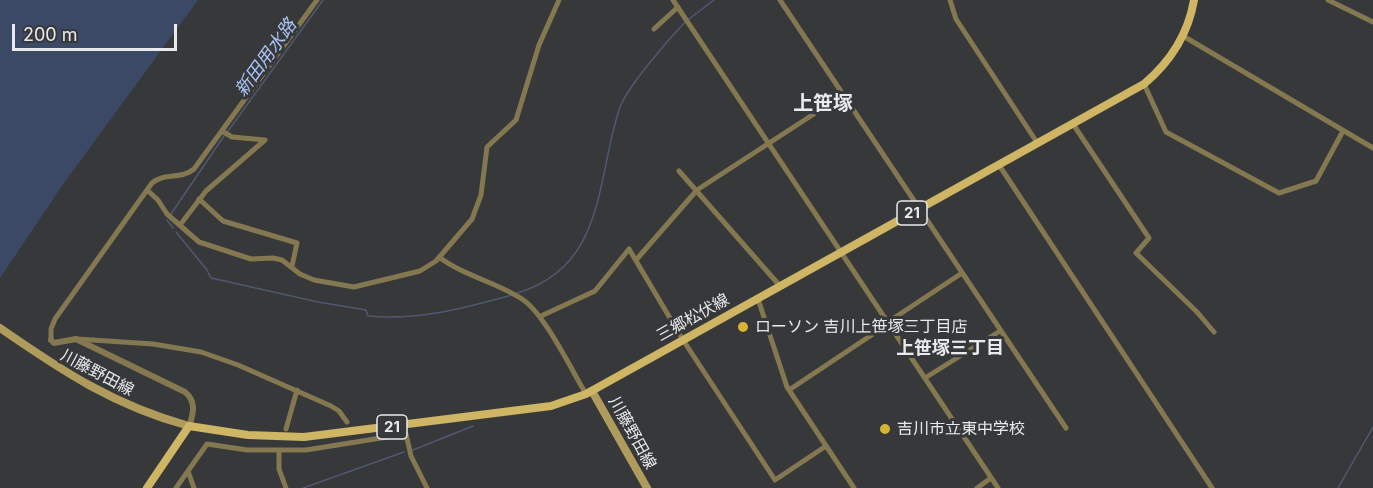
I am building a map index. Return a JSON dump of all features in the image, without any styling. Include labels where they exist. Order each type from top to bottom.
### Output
[{"type":"main road","name":"三郷松伏線","points":[[189,426],[248,435],[304,437],[532,409],[561,404],[590,392],[1144,84],[1169,59],[1183,36],[1194,0]]},
{"type":"main road","name":"川藤野田線","points":[[3,330],[55,366],[105,396],[189,426]]},
{"type":"main road","name":"川藤野田線","points":[[590,392],[647,488]]},
{"type":"main road","points":[[147,488],[189,426]]},
{"type":"street","points":[[317,0],[190,172],[157,178],[147,190],[56,320],[51,329],[51,340],[54,342],[76,339],[153,344],[201,352],[297,390],[339,411],[347,422]]},
{"type":"street","points":[[147,190],[158,200],[166,214],[203,244],[251,259],[273,258],[292,266],[300,274],[314,280],[354,288],[420,271],[440,257],[472,219],[481,195],[487,147],[516,120],[539,45],[559,0]]},
{"type":"street","points":[[672,0],[998,488]]},
{"type":"street","points":[[780,0],[1066,428]]},
{"type":"street","points":[[950,0],[956,19],[1038,144]]},
{"type":"street","points":[[1328,0],[1373,22]]},
{"type":"street","points":[[654,28],[678,7]]},
{"type":"street","points":[[1183,36],[1373,148]]},
{"type":"street","points":[[1144,84],[1166,132],[1279,193],[1316,181],[1343,131]]},
{"type":"street","points":[[636,260],[697,190],[843,95]]},
{"type":"street","points":[[1072,124],[1149,238],[1136,253],[1197,312],[1214,332]]},
{"type":"street","points":[[180,225],[199,199],[266,140],[232,137],[222,131]]},
{"type":"street","points":[[999,165],[1212,488]]},
{"type":"street","points":[[679,171],[780,286]]},
{"type":"street","points":[[199,199],[223,221],[297,243],[292,266]]},
{"type":"street","points":[[541,316],[595,291],[629,249],[683,340],[775,480],[826,446]]},
{"type":"street","points":[[440,257],[460,271],[523,299],[541,316],[590,392]]},
{"type":"street","points":[[789,390],[962,273]]},
{"type":"street","points":[[758,299],[789,390],[854,488]]},
{"type":"street","points":[[925,378],[1000,331]]},
{"type":"street","points":[[76,339],[185,392],[191,397],[193,407],[189,426]]},
{"type":"street","points":[[286,429],[297,390]]},
{"type":"street","points":[[176,488],[207,444],[281,451],[348,445],[406,434],[411,456],[428,488]]},
{"type":"street","points":[[284,444],[279,469],[286,488]]},
{"type":"street","points":[[188,471],[194,488]]},
{"type":"street","points":[[976,488],[991,478]]},
{"type":"shaded area","points":[[0,0],[198,0],[64,183],[0,278]]},
{"type":"waterway","name":"新田用水路","points":[[228,131],[323,0]]},
{"type":"waterway","points":[[689,19],[714,0]]},
{"type":"waterway","points":[[517,293],[546,281],[567,264],[582,243],[600,193],[612,137],[623,101],[648,64],[685,22]]},
{"type":"waterway","name":"新田用水路","points":[[171,214],[224,136]]},
{"type":"waterway","points":[[167,220],[173,228]]},
{"type":"waterway","points":[[176,232],[211,278],[318,302],[366,310],[368,316],[423,315],[459,309],[512,295]]},
{"type":"waterway","points":[[413,450],[473,426]]},
{"type":"waterway","points":[[1338,488],[1373,427]]},
{"type":"waterway","points":[[303,488],[404,452]]},
{"type":"place","name":"ローソン 吉川上笹塚三丁目店","points":[[743,327]]},
{"type":"place","name":"吉川市立東中学校","points":[[885,429]]},
{"type":"district","name":"上笹塚","points":[[823,104]]},
{"type":"district","name":"上笹塚三丁目","points":[[950,349]]}]
